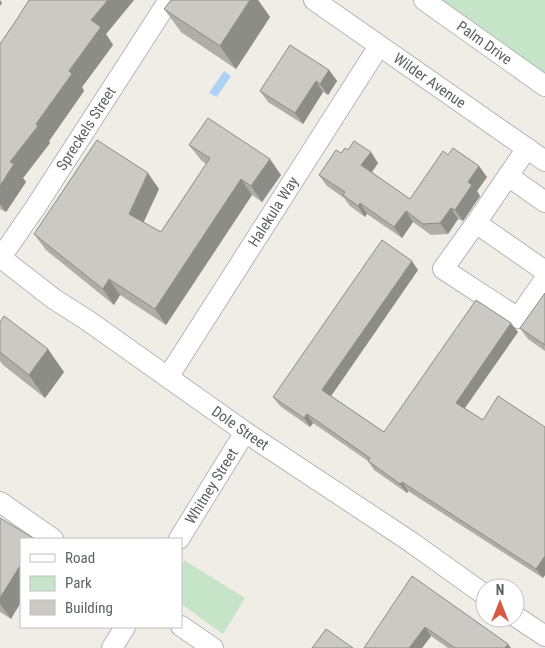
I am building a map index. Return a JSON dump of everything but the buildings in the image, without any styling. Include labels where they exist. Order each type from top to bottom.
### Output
[{"type":"street","name":"Spreckels Street","points":[[0,257],[40,200],[169,0]]},
{"type":"street","name":"Wilder Avenue","points":[[314,0],[545,161]]},
{"type":"street","name":"Palm Drive","points":[[424,0],[545,86]]},
{"type":"street","name":"Halekula Way","points":[[168,377],[379,46]]},
{"type":"street","points":[[527,148],[476,224],[443,268],[518,318],[545,280]]},
{"type":"street","points":[[508,176],[545,202]]},
{"type":"street","points":[[476,224],[545,271]]},
{"type":"street","name":"Dole Street","points":[[0,257],[54,299],[87,320],[245,432],[411,542],[475,587]]},
{"type":"street","name":"Whitney Street","points":[[180,538],[245,432]]},
{"type":"street","points":[[0,502],[52,538]]},
{"type":"street","points":[[525,623],[545,636]]},
{"type":"street","points":[[182,627],[213,648]]},
{"type":"street","points":[[112,648],[124,628]]},
{"type":"green space","points":[[424,0],[545,0],[545,86]]},
{"type":"green space","points":[[184,560],[245,598],[223,634],[182,605],[182,564]]},
{"type":"water","points":[[224,71],[231,76],[217,97],[209,93]]}]
